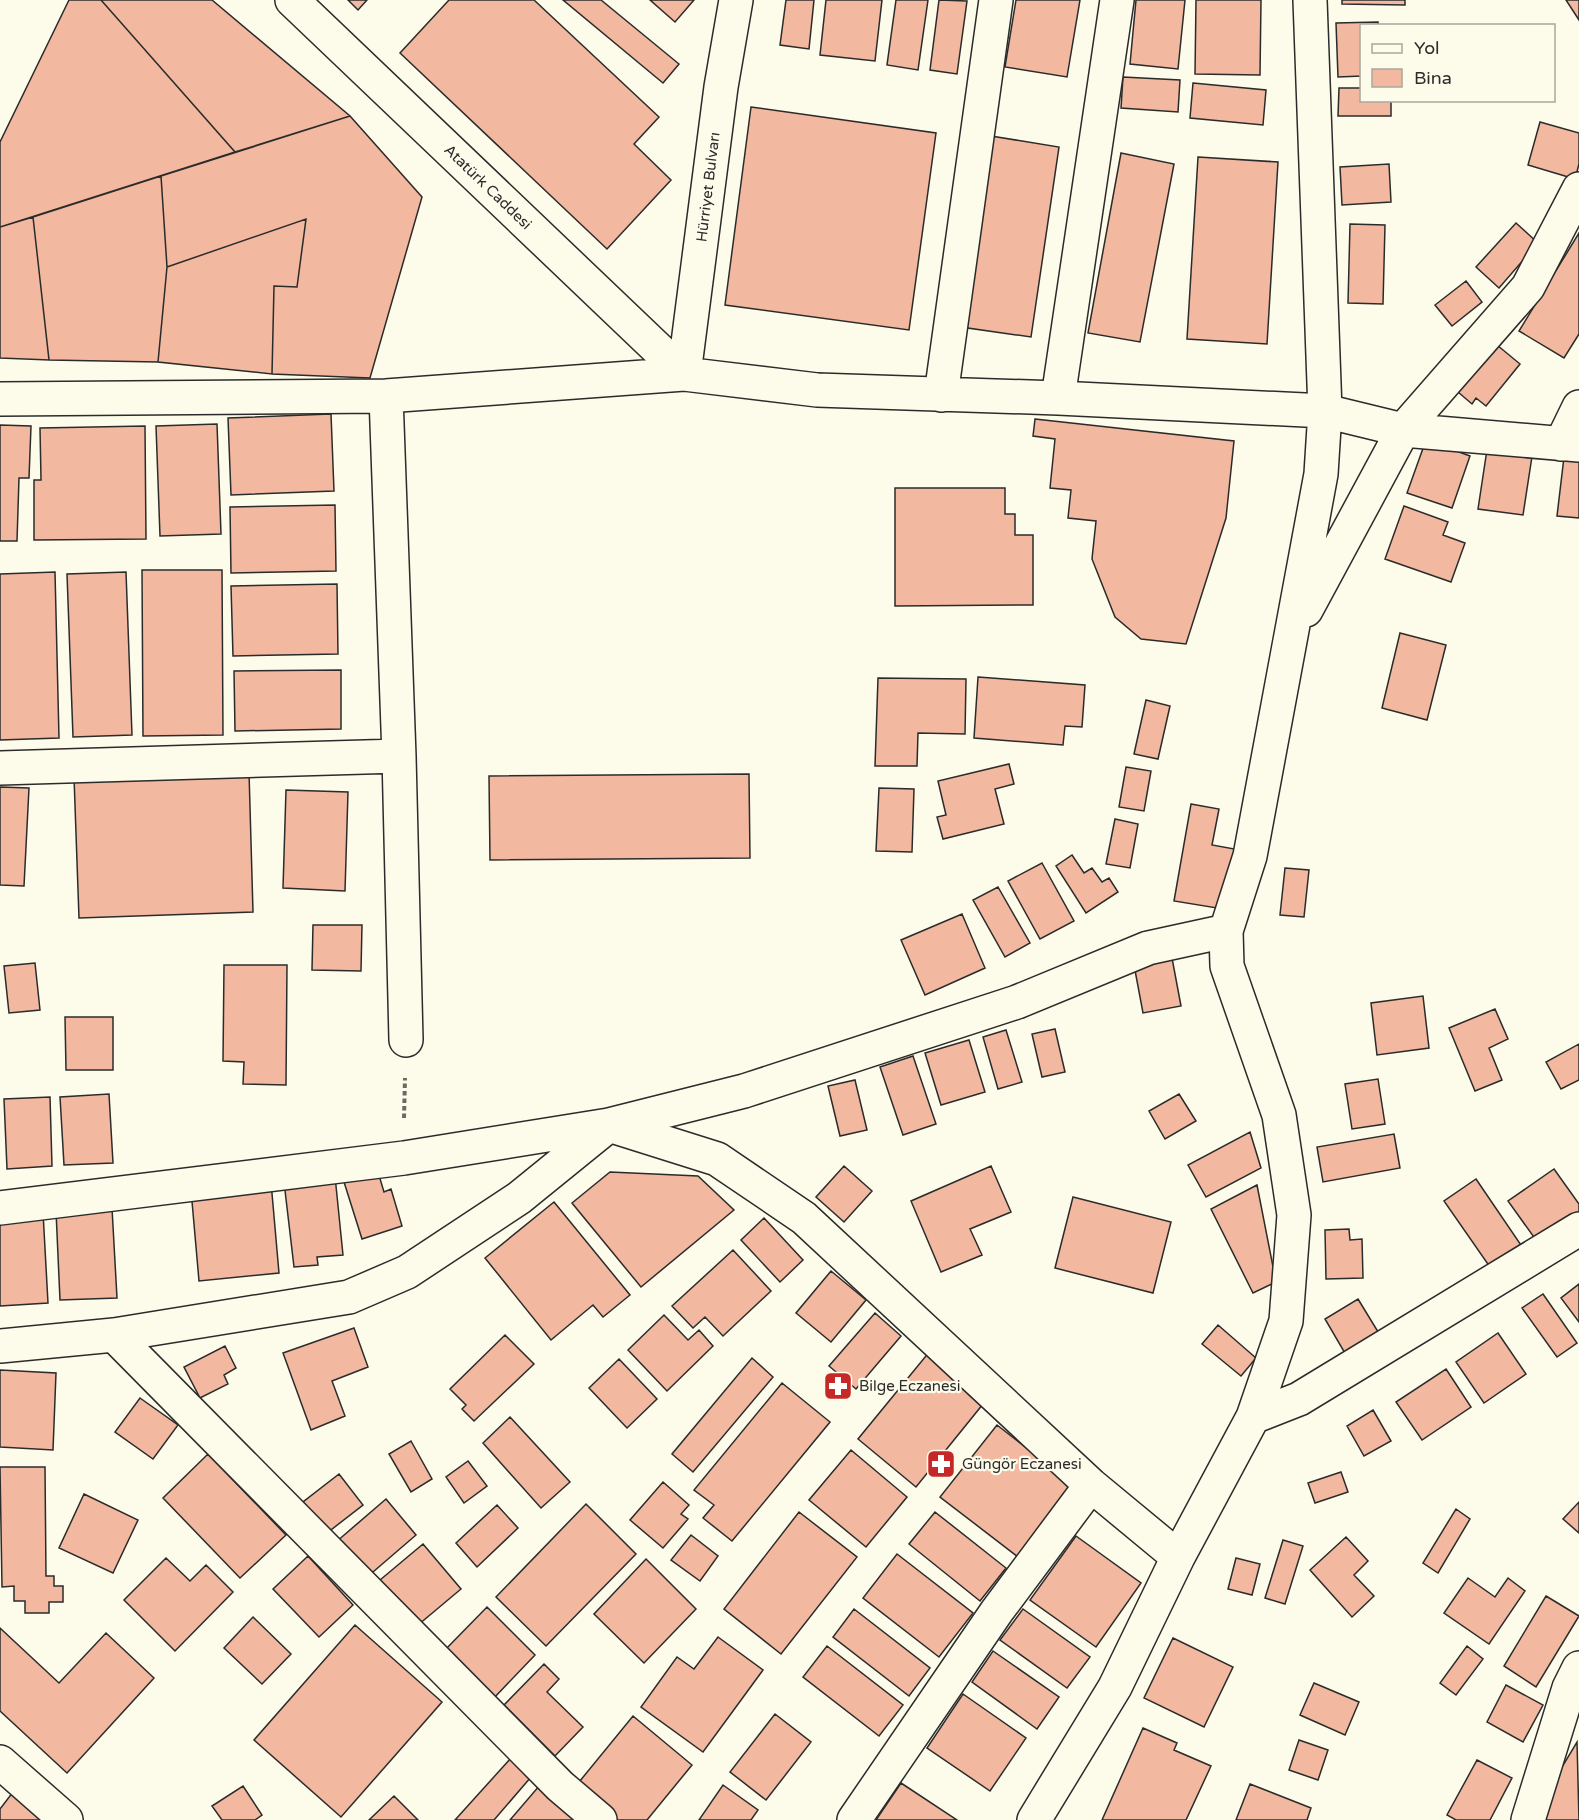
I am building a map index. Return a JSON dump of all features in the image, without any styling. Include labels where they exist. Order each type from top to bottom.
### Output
[{"type":"street","name":"Atatürk Caddesi","points":[[292,0],[684,374]]},
{"type":"street","name":"Hürriyet Bulvarı","points":[[684,374],[721,87],[736,0]]},
{"type":"street","points":[[941,395],[996,0]]},
{"type":"street","points":[[1058,398],[1117,0]]},
{"type":"street","points":[[1034,1820],[1115,1687],[1178,1557],[1253,1417],[1286,1321],[1294,1215],[1279,1115],[1227,966],[1226,931],[1250,856],[1321,474],[1325,411],[1310,0]]},
{"type":"street","points":[[1290,638],[1403,430],[1528,288],[1579,189]]},
{"type":"street","points":[[0,399],[386,396],[684,374],[817,390],[1058,398],[1325,411],[1403,430],[1570,445],[1579,407]]},
{"type":"street","points":[[386,396],[399,756],[406,1040]]},
{"type":"street","points":[[0,768],[399,756]]},
{"type":"street","points":[[0,1208],[404,1158],[609,1125],[744,1091],[1017,1002],[1148,948],[1226,931]]},
{"type":"street","points":[[0,1346],[114,1335],[349,1297],[407,1272],[519,1198],[609,1125]]},
{"type":"street","points":[[609,1125],[717,1159],[804,1218],[1090,1485],[1178,1557]]},
{"type":"street","points":[[1253,1417],[1299,1399],[1579,1229]]},
{"type":"street","points":[[114,1335],[560,1786],[600,1820]]},
{"type":"street","points":[[854,1820],[997,1611],[1090,1485]]},
{"type":"street","points":[[1528,1820],[1569,1688],[1579,1668]]},
{"type":"street","points":[[0,1762],[66,1820]]},
{"type":"path","points":[[404,1158],[406,1040]]},
{"type":"building","points":[[69,0],[101,0],[235,152],[0,227],[0,142]]},
{"type":"building","points":[[101,0],[212,0],[350,116],[235,152]]},
{"type":"building","points":[[348,0],[367,0],[358,10]]},
{"type":"building","points":[[449,0],[534,0],[659,117],[634,144],[671,180],[607,249],[400,53]]},
{"type":"building","points":[[563,0],[601,0],[679,64],[663,83]]},
{"type":"building","points":[[650,0],[694,0],[675,22]]},
{"type":"building","points":[[786,0],[814,0],[809,49],[780,45]]},
{"type":"building","points":[[826,0],[882,0],[875,61],[820,55]]},
{"type":"building","points":[[896,0],[928,0],[918,70],[887,65]]},
{"type":"building","points":[[939,0],[967,1],[957,74],[930,70]]},
{"type":"building","points":[[1016,0],[1080,0],[1067,77],[1005,67]]},
{"type":"building","points":[[1136,0],[1185,0],[1178,69],[1130,64]]},
{"type":"building","points":[[1196,0],[1261,0],[1260,75],[1195,74]]},
{"type":"building","points":[[1342,0],[1405,0],[1405,5],[1342,4]]},
{"type":"building","points":[[1566,0],[1579,0],[1579,20]]},
{"type":"building","points":[[1378,22],[1378,24],[1360,24],[1360,76],[1338,77],[1336,23]]},
{"type":"building","points":[[1123,77],[1180,80],[1178,112],[1121,108]]},
{"type":"building","points":[[1193,83],[1266,90],[1263,125],[1190,118]]},
{"type":"building","points":[[1339,88],[1360,88],[1360,102],[1391,102],[1391,116],[1338,116]]},
{"type":"building","points":[[751,107],[936,133],[909,330],[725,305]]},
{"type":"building","points":[[350,116],[422,197],[370,378],[272,374],[274,286],[297,287],[306,219],[167,267],[161,176]]},
{"type":"building","points":[[1540,122],[1579,133],[1579,164],[1575,179],[1528,165]]},
{"type":"building","points":[[991,136],[1059,147],[1031,337],[961,327]]},
{"type":"building","points":[[1121,153],[1174,164],[1140,342],[1088,333]]},
{"type":"building","points":[[1198,157],[1278,162],[1267,344],[1187,339]]},
{"type":"building","points":[[1389,164],[1391,202],[1342,205],[1340,167]]},
{"type":"building","points":[[161,176],[167,267],[158,362],[49,360],[33,217]]},
{"type":"building","points":[[33,217],[49,360],[0,358],[0,227]]},
{"type":"building","points":[[306,219],[297,287],[274,286],[272,374],[158,362],[167,267]]},
{"type":"building","points":[[1516,223],[1538,243],[1499,288],[1476,267]]},
{"type":"building","points":[[1350,224],[1385,225],[1383,304],[1348,303]]},
{"type":"building","points":[[1579,233],[1579,334],[1564,358],[1519,331]]},
{"type":"building","points":[[1466,281],[1482,302],[1452,326],[1435,305]]},
{"type":"building","points":[[1497,345],[1520,364],[1486,406],[1476,398],[1472,404],[1458,392]]},
{"type":"building","points":[[331,414],[334,491],[231,495],[228,418]]},
{"type":"building","points":[[1035,419],[1234,441],[1226,518],[1186,644],[1141,639],[1115,617],[1092,559],[1096,521],[1068,518],[1071,490],[1050,488],[1055,439],[1033,436]]},
{"type":"building","points":[[217,424],[221,534],[160,536],[156,426]]},
{"type":"building","points":[[0,425],[31,426],[29,478],[19,478],[17,541],[0,541]]},
{"type":"building","points":[[145,426],[146,539],[34,540],[34,480],[41,480],[40,428]]},
{"type":"building","points":[[1426,440],[1470,456],[1452,508],[1407,493]]},
{"type":"building","points":[[1488,443],[1533,450],[1523,515],[1478,509]]},
{"type":"building","points":[[1564,457],[1579,458],[1579,518],[1557,516]]},
{"type":"building","points":[[895,488],[1005,488],[1005,514],[1015,514],[1015,535],[1033,535],[1033,605],[895,606]]},
{"type":"building","points":[[335,505],[336,571],[231,573],[230,507]]},
{"type":"building","points":[[1404,506],[1448,522],[1443,535],[1465,543],[1451,582],[1385,559]]},
{"type":"building","points":[[142,570],[222,570],[223,735],[143,736]]},
{"type":"building","points":[[55,572],[59,738],[0,740],[0,574]]},
{"type":"building","points":[[126,572],[132,735],[73,737],[67,574]]},
{"type":"building","points":[[337,584],[338,654],[233,656],[231,586]]},
{"type":"building","points":[[1400,633],[1446,645],[1427,720],[1382,708]]},
{"type":"building","points":[[341,670],[341,729],[235,731],[234,671]]},
{"type":"building","points":[[978,677],[1085,685],[1082,727],[1065,726],[1063,745],[974,738]]},
{"type":"building","points":[[878,678],[966,679],[965,734],[918,733],[917,766],[875,766]]},
{"type":"building","points":[[1146,700],[1170,706],[1158,759],[1134,754]]},
{"type":"building","points":[[1009,764],[1014,784],[995,789],[1004,824],[943,839],[937,817],[946,815],[938,781]]},
{"type":"building","points":[[1126,767],[1151,771],[1144,811],[1119,807]]},
{"type":"building","points":[[249,772],[253,912],[79,918],[74,777]]},
{"type":"building","points":[[749,774],[750,858],[490,860],[489,776]]},
{"type":"building","points":[[0,787],[29,788],[24,886],[0,885]]},
{"type":"building","points":[[879,788],[914,789],[912,852],[876,851]]},
{"type":"building","points":[[286,790],[348,792],[345,891],[283,888]]},
{"type":"building","points":[[1191,804],[1219,809],[1212,845],[1240,850],[1229,910],[1174,901]]},
{"type":"building","points":[[1115,819],[1138,824],[1130,868],[1106,864]]},
{"type":"building","points":[[1072,855],[1084,873],[1092,868],[1102,882],[1109,878],[1118,892],[1086,913],[1056,866]]},
{"type":"building","points":[[1042,863],[1074,921],[1040,939],[1008,881]]},
{"type":"building","points":[[1285,868],[1309,870],[1304,917],[1280,915]]},
{"type":"building","points":[[998,887],[1030,943],[1005,957],[973,900]]},
{"type":"building","points":[[962,914],[985,968],[925,995],[901,940]]},
{"type":"building","points":[[313,925],[362,925],[361,971],[312,970]]},
{"type":"building","points":[[1172,958],[1181,1006],[1143,1013],[1134,965]]},
{"type":"building","points":[[35,963],[40,1010],[9,1013],[4,966]]},
{"type":"building","points":[[224,965],[287,965],[286,1085],[243,1084],[244,1062],[223,1061]]},
{"type":"building","points":[[1423,996],[1429,1048],[1377,1055],[1371,1003]]},
{"type":"building","points":[[1495,1009],[1508,1039],[1489,1048],[1502,1080],[1475,1091],[1449,1028]]},
{"type":"building","points":[[65,1017],[113,1017],[113,1070],[66,1070]]},
{"type":"building","points":[[1055,1029],[1065,1072],[1042,1077],[1032,1034]]},
{"type":"building","points":[[1006,1030],[1022,1082],[998,1089],[983,1037]]},
{"type":"building","points":[[969,1040],[985,1092],[941,1105],[925,1053]]},
{"type":"building","points":[[1579,1044],[1579,1080],[1561,1089],[1546,1062]]},
{"type":"building","points":[[913,1056],[936,1124],[903,1135],[880,1067]]},
{"type":"building","points":[[1378,1079],[1385,1124],[1352,1129],[1345,1084]]},
{"type":"building","points":[[855,1080],[867,1130],[840,1136],[828,1086]]},
{"type":"building","points":[[109,1094],[113,1163],[64,1165],[60,1097]]},
{"type":"building","points":[[1179,1094],[1196,1121],[1165,1139],[1149,1111]]},
{"type":"building","points":[[50,1097],[52,1166],[7,1169],[4,1099]]},
{"type":"building","points":[[1250,1132],[1261,1168],[1206,1197],[1188,1165]]},
{"type":"building","points":[[1394,1134],[1400,1168],[1323,1182],[1317,1147]]},
{"type":"building","points":[[844,1166],[872,1191],[844,1222],[816,1197]]},
{"type":"building","points":[[991,1166],[1011,1212],[970,1229],[982,1255],[941,1272],[911,1201]]},
{"type":"building","points":[[1554,1169],[1579,1204],[1579,1220],[1541,1247],[1508,1201]]},
{"type":"building","points":[[378,1172],[384,1192],[391,1189],[402,1226],[362,1239],[344,1182]]},
{"type":"building","points":[[610,1172],[698,1176],[734,1210],[641,1287],[572,1203]]},
{"type":"building","points":[[335,1176],[343,1255],[317,1257],[318,1265],[294,1267],[284,1182]]},
{"type":"building","points":[[1476,1179],[1523,1248],[1492,1270],[1444,1201]]},
{"type":"building","points":[[271,1182],[279,1273],[199,1281],[191,1190]]},
{"type":"building","points":[[1257,1185],[1276,1282],[1253,1293],[1211,1209]]},
{"type":"building","points":[[1073,1197],[1171,1222],[1153,1293],[1055,1268]]},
{"type":"building","points":[[554,1202],[630,1295],[603,1317],[593,1305],[551,1340],[485,1258]]},
{"type":"building","points":[[112,1208],[117,1298],[60,1300],[56,1211]]},
{"type":"building","points":[[43,1212],[48,1303],[0,1306],[0,1215]]},
{"type":"building","points":[[764,1218],[803,1260],[780,1282],[741,1240]]},
{"type":"building","points":[[1349,1229],[1350,1240],[1362,1239],[1363,1278],[1326,1279],[1325,1230]]},
{"type":"building","points":[[733,1250],[771,1291],[723,1336],[705,1317],[693,1328],[672,1306]]},
{"type":"building","points":[[831,1271],[866,1300],[831,1342],[796,1313]]},
{"type":"building","points":[[1579,1284],[1579,1322],[1561,1298]]},
{"type":"building","points":[[1543,1294],[1577,1343],[1557,1357],[1522,1308]]},
{"type":"building","points":[[1358,1299],[1380,1335],[1346,1355],[1325,1319]]},
{"type":"building","points":[[875,1313],[901,1336],[856,1389],[829,1366]]},
{"type":"building","points":[[664,1315],[688,1340],[699,1330],[713,1346],[667,1391],[628,1350]]},
{"type":"building","points":[[1218,1325],[1256,1358],[1241,1376],[1202,1344]]},
{"type":"building","points":[[354,1328],[368,1367],[332,1381],[345,1416],[311,1430],[283,1353]]},
{"type":"building","points":[[1498,1333],[1526,1374],[1484,1403],[1456,1362]]},
{"type":"building","points":[[505,1335],[534,1364],[474,1421],[462,1409],[466,1405],[450,1389]]},
{"type":"building","points":[[225,1346],[236,1368],[224,1375],[228,1384],[200,1398],[184,1367]]},
{"type":"building","points":[[930,1351],[957,1374],[952,1379],[983,1404],[916,1487],[858,1439]]},
{"type":"building","points":[[752,1358],[773,1377],[693,1472],[672,1454]]},
{"type":"building","points":[[619,1359],[657,1399],[627,1428],[589,1388]]},
{"type":"building","points":[[1446,1369],[1471,1407],[1422,1440],[1396,1402]]},
{"type":"building","points":[[0,1370],[56,1373],[53,1450],[0,1447]]},
{"type":"building","points":[[782,1383],[830,1422],[732,1541],[703,1518],[714,1505],[694,1490]]},
{"type":"building","points":[[140,1398],[178,1425],[153,1459],[115,1432]]},
{"type":"building","points":[[1373,1410],[1391,1441],[1364,1456],[1347,1426]]},
{"type":"building","points":[[510,1417],[570,1482],[541,1508],[483,1443]]},
{"type":"building","points":[[997,1425],[1074,1485],[1018,1557],[940,1497]]},
{"type":"building","points":[[411,1441],[432,1479],[411,1492],[389,1454]]},
{"type":"building","points":[[851,1450],[907,1497],[866,1547],[809,1500]]},
{"type":"building","points":[[208,1454],[286,1535],[240,1578],[163,1498]]},
{"type":"building","points":[[468,1461],[487,1486],[464,1503],[446,1477]]},
{"type":"building","points":[[0,1467],[45,1467],[46,1576],[54,1576],[54,1586],[63,1586],[63,1602],[49,1602],[49,1613],[25,1613],[25,1601],[14,1601],[14,1586],[2,1587]]},
{"type":"building","points":[[1341,1472],[1348,1492],[1315,1503],[1308,1483]]},
{"type":"building","points":[[339,1474],[363,1505],[327,1533],[303,1502]]},
{"type":"building","points":[[663,1482],[689,1505],[681,1514],[688,1519],[663,1548],[630,1520]]},
{"type":"building","points":[[84,1494],[138,1520],[113,1573],[59,1548]]},
{"type":"building","points":[[386,1499],[416,1535],[366,1578],[336,1542]]},
{"type":"building","points":[[1579,1502],[1579,1533],[1563,1519]]},
{"type":"building","points":[[586,1504],[636,1554],[546,1646],[496,1597]]},
{"type":"building","points":[[497,1505],[518,1528],[477,1567],[456,1543]]},
{"type":"building","points":[[1456,1509],[1470,1519],[1438,1573],[1423,1563]]},
{"type":"building","points":[[799,1512],[857,1557],[781,1654],[724,1609]]},
{"type":"building","points":[[935,1512],[1006,1568],[980,1601],[909,1544]]},
{"type":"building","points":[[691,1535],[718,1556],[700,1581],[671,1560]]},
{"type":"building","points":[[1076,1536],[1141,1583],[1096,1647],[1030,1600]]},
{"type":"building","points":[[1346,1537],[1368,1561],[1354,1575],[1374,1596],[1352,1617],[1310,1570]]},
{"type":"building","points":[[1283,1540],[1303,1546],[1285,1604],[1265,1598]]},
{"type":"building","points":[[423,1544],[461,1589],[418,1625],[380,1580]]},
{"type":"building","points":[[897,1554],[973,1613],[939,1657],[863,1598]]},
{"type":"building","points":[[308,1556],[353,1605],[319,1637],[273,1589]]},
{"type":"building","points":[[166,1558],[190,1581],[206,1565],[233,1592],[175,1651],[124,1600]]},
{"type":"building","points":[[1236,1558],[1260,1564],[1252,1595],[1228,1589]]},
{"type":"building","points":[[646,1559],[696,1609],[644,1663],[594,1614]]},
{"type":"building","points":[[1468,1578],[1495,1597],[1508,1578],[1525,1591],[1489,1644],[1444,1613]]},
{"type":"building","points":[[1546,1596],[1579,1616],[1536,1687],[1504,1666]]},
{"type":"building","points":[[487,1607],[535,1655],[493,1699],[444,1651]]},
{"type":"building","points":[[854,1609],[930,1668],[909,1696],[833,1637]]},
{"type":"building","points":[[1023,1609],[1090,1657],[1067,1688],[1000,1640]]},
{"type":"building","points":[[253,1617],[291,1654],[262,1684],[224,1648]]},
{"type":"building","points":[[355,1625],[442,1702],[341,1817],[254,1740]]},
{"type":"building","points":[[0,1628],[59,1683],[106,1633],[154,1678],[67,1773],[0,1711]]},
{"type":"building","points":[[718,1637],[763,1670],[703,1752],[641,1707],[677,1657],[694,1669]]},
{"type":"building","points":[[1173,1638],[1233,1667],[1204,1727],[1144,1698]]},
{"type":"building","points":[[827,1646],[903,1705],[879,1736],[803,1677]]},
{"type":"building","points":[[1467,1646],[1483,1659],[1456,1695],[1440,1683]]},
{"type":"building","points":[[993,1651],[1059,1697],[1037,1729],[972,1682]]},
{"type":"building","points":[[544,1664],[559,1679],[547,1692],[583,1727],[555,1756],[504,1705]]},
{"type":"building","points":[[1314,1683],[1359,1702],[1345,1735],[1300,1715]]},
{"type":"building","points":[[1506,1685],[1543,1705],[1523,1742],[1487,1722]]},
{"type":"building","points":[[963,1694],[1026,1738],[990,1791],[927,1748]]},
{"type":"building","points":[[775,1714],[811,1742],[766,1800],[730,1772]]},
{"type":"building","points":[[633,1716],[692,1765],[647,1820],[615,1820],[575,1787]]},
{"type":"building","points":[[1143,1728],[1177,1743],[1174,1750],[1211,1766],[1186,1820],[1102,1820]]},
{"type":"building","points":[[1299,1740],[1328,1750],[1318,1780],[1289,1770]]},
{"type":"building","points":[[1577,1742],[1579,1820],[1545,1820],[1538,1807]]},
{"type":"building","points":[[511,1758],[531,1777],[494,1820],[455,1820]]},
{"type":"building","points":[[1477,1760],[1512,1778],[1490,1820],[1456,1820],[1447,1815]]},
{"type":"building","points":[[901,1783],[957,1820],[876,1820]]},
{"type":"building","points":[[1250,1784],[1311,1808],[1307,1820],[1236,1820]]},
{"type":"building","points":[[540,1785],[581,1820],[510,1820]]},
{"type":"building","points":[[723,1785],[758,1810],[751,1820],[699,1820]]},
{"type":"building","points":[[243,1786],[262,1815],[255,1820],[222,1820],[212,1806]]},
{"type":"building","points":[[13,1792],[47,1820],[0,1820],[0,1809]]},
{"type":"building","points":[[394,1796],[418,1820],[369,1820]]},
{"type":"place","name":"Bilge Eczanesi","points":[[838,1386]]},
{"type":"place","name":"Güngör Eczanesi","points":[[941,1464]]}]
